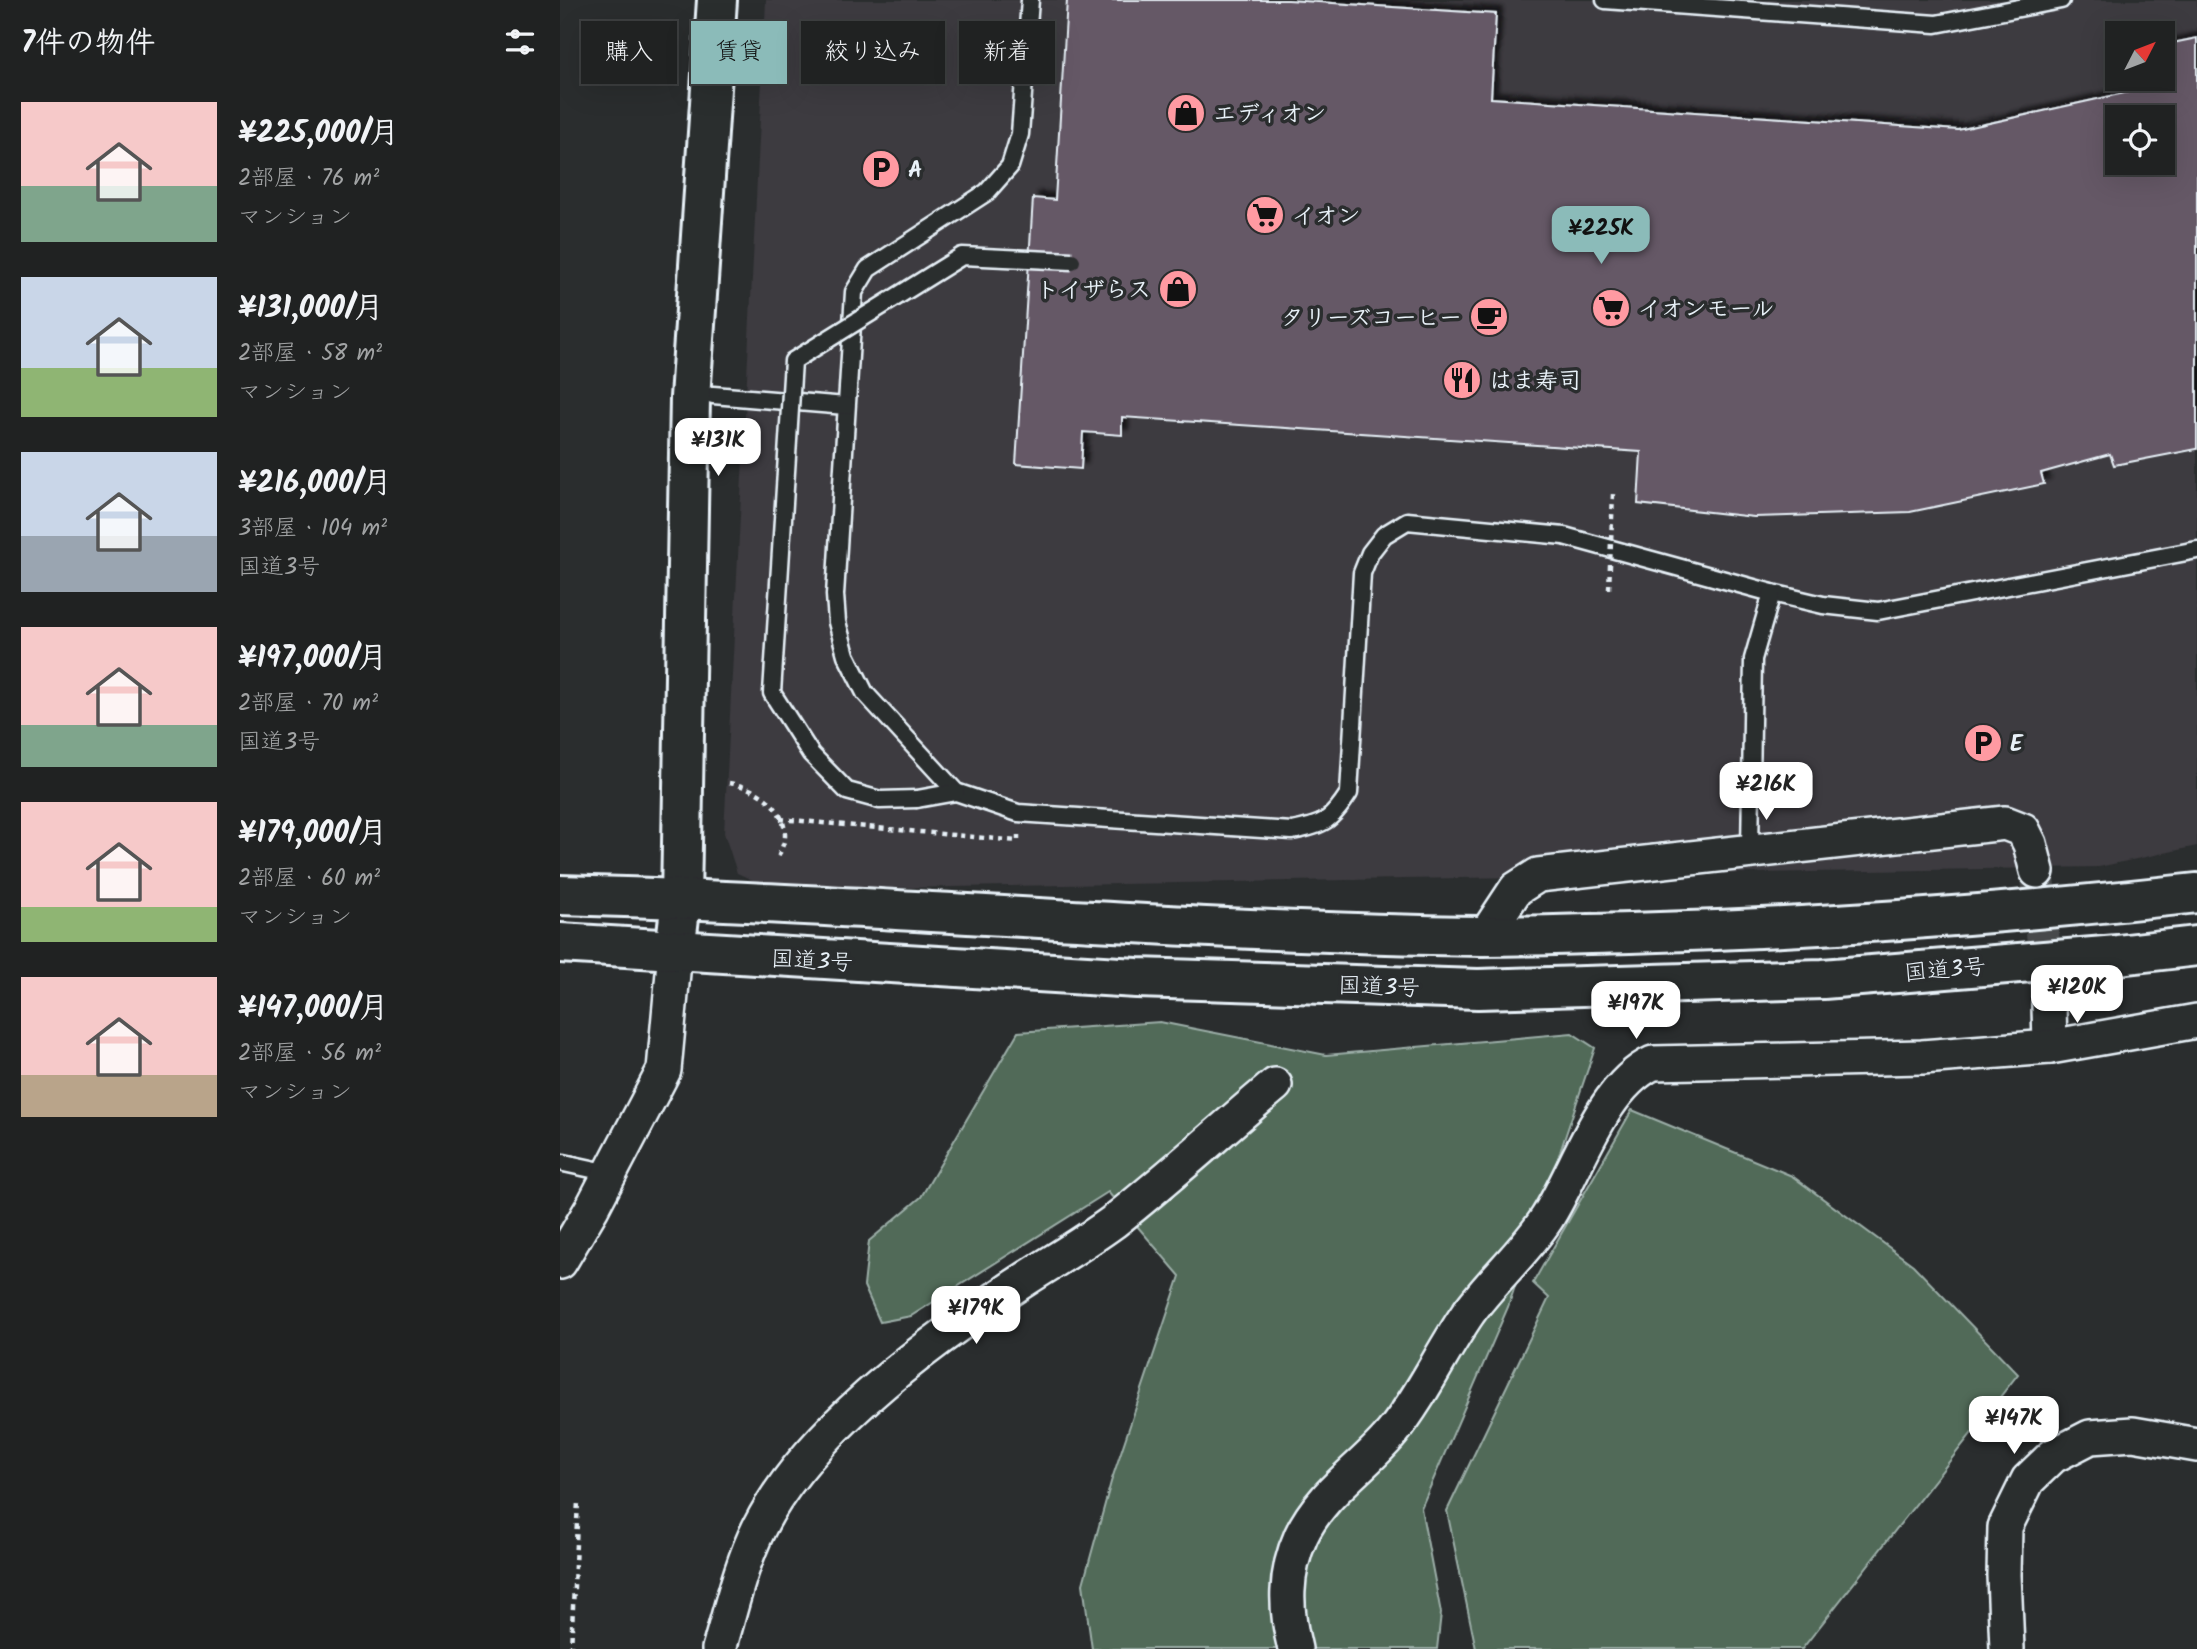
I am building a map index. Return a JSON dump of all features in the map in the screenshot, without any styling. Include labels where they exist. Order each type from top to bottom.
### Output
[{"type":"main road","points":[[675,951],[681,900],[690,398],[717,0]]},
{"type":"main road","points":[[681,900],[698,839],[713,395],[738,0]]},
{"type":"main road","points":[[560,895],[778,904],[1155,926],[1485,936],[1823,927],[2197,893]]},
{"type":"main road","name":"国道3号","points":[[560,943],[1137,978],[1478,989],[1823,979],[2118,956],[2197,946]]},
{"type":"street","points":[[1485,936],[1516,889],[1538,875],[2005,823],[2023,830],[2030,844],[2037,872]]},
{"type":"street","points":[[560,1262],[664,1070],[675,951]]},
{"type":"street","points":[[2049,1005],[2050,1047]]},
{"type":"street","points":[[1295,1649],[1288,1620],[1287,1586],[1292,1561],[1312,1516],[1399,1423],[1470,1312],[1546,1220],[1601,1116],[1618,1090],[1640,1069],[1653,1063],[1922,1057],[2050,1047],[2197,1021]]},
{"type":"street","points":[[719,1649],[740,1574],[759,1528],[794,1471],[854,1409],[924,1350],[1003,1293],[1112,1223],[1275,1085]]},
{"type":"street","points":[[2007,1649],[2005,1527],[2028,1480],[2053,1456],[2090,1437],[2133,1434],[2197,1445]]},
{"type":"lane","points":[[1030,0],[1020,134],[1010,166],[986,192],[868,269],[854,292],[835,595],[837,622],[846,655],[865,693],[956,792],[1018,813],[1292,831],[1319,826],[1335,816],[1349,793],[1362,573],[1370,553],[1384,535],[1407,521],[1564,536],[1772,593],[1823,605],[1878,611],[2197,550]]},
{"type":"lane","points":[[1605,0],[1936,24],[2061,0]]},
{"type":"lane","points":[[1964,18],[1966,0]]},
{"type":"lane","points":[[956,792],[917,799],[880,800],[847,791],[811,754],[772,693],[793,360],[962,256],[1072,261]]},
{"type":"lane","points":[[713,395],[846,406]]},
{"type":"lane","points":[[1750,851],[1753,659],[1772,593]]},
{"type":"lane","points":[[564,1163],[610,1173]]},
{"type":"path","points":[[1609,589],[1613,494]]},
{"type":"path","points":[[729,783],[759,792],[772,805],[785,836],[778,858]]},
{"type":"path","points":[[780,819],[1018,841],[1018,813]]},
{"type":"path","points":[[571,1649],[578,1501]]},
{"type":"shaded area","points":[[766,0],[2197,0],[2197,846],[2099,867],[774,890],[737,873],[724,833],[762,84],[787,84],[787,21],[765,21]]},
{"type":"green space","points":[[1160,1022],[1326,1055],[1572,1033],[1595,1048],[1508,1307],[1421,1508],[1441,1613],[1437,1649],[1092,1649],[1083,1584],[1111,1482],[1180,1276],[1108,1192],[911,1316],[880,1322],[864,1286],[869,1241],[921,1197],[1018,1032]]},
{"type":"green space","points":[[1632,1110],[1792,1176],[1913,1265],[2018,1374],[1802,1649],[1476,1649],[1447,1511],[1549,1298],[1533,1283]]},
{"type":"building","name":"イオンモール","points":[[1067,0],[1288,0],[1496,14],[1491,98],[1958,130],[2134,91],[2175,91],[2175,43],[2197,38],[2197,449],[2114,465],[2110,454],[2041,473],[2044,484],[1910,512],[1754,517],[1638,504],[1641,452],[1122,417],[1122,435],[1083,432],[1081,469],[1016,464],[1033,198],[1055,200]]},
{"type":"tunnel","points":[[2037,871],[2049,1005]]},
{"type":"place","name":"エディオン","points":[[1186,113]]},
{"type":"place","name":"A","points":[[881,169]]},
{"type":"place","name":"イオン","points":[[1265,215]]},
{"type":"place","name":"トイザらス","points":[[1178,289]]},
{"type":"place","name":"イオンモール","points":[[1611,308]]},
{"type":"place","name":"タリーズコーヒー","points":[[1489,317]]},
{"type":"place","name":"はま寿司","points":[[1462,380]]},
{"type":"place","name":"E","points":[[1983,743]]}]
